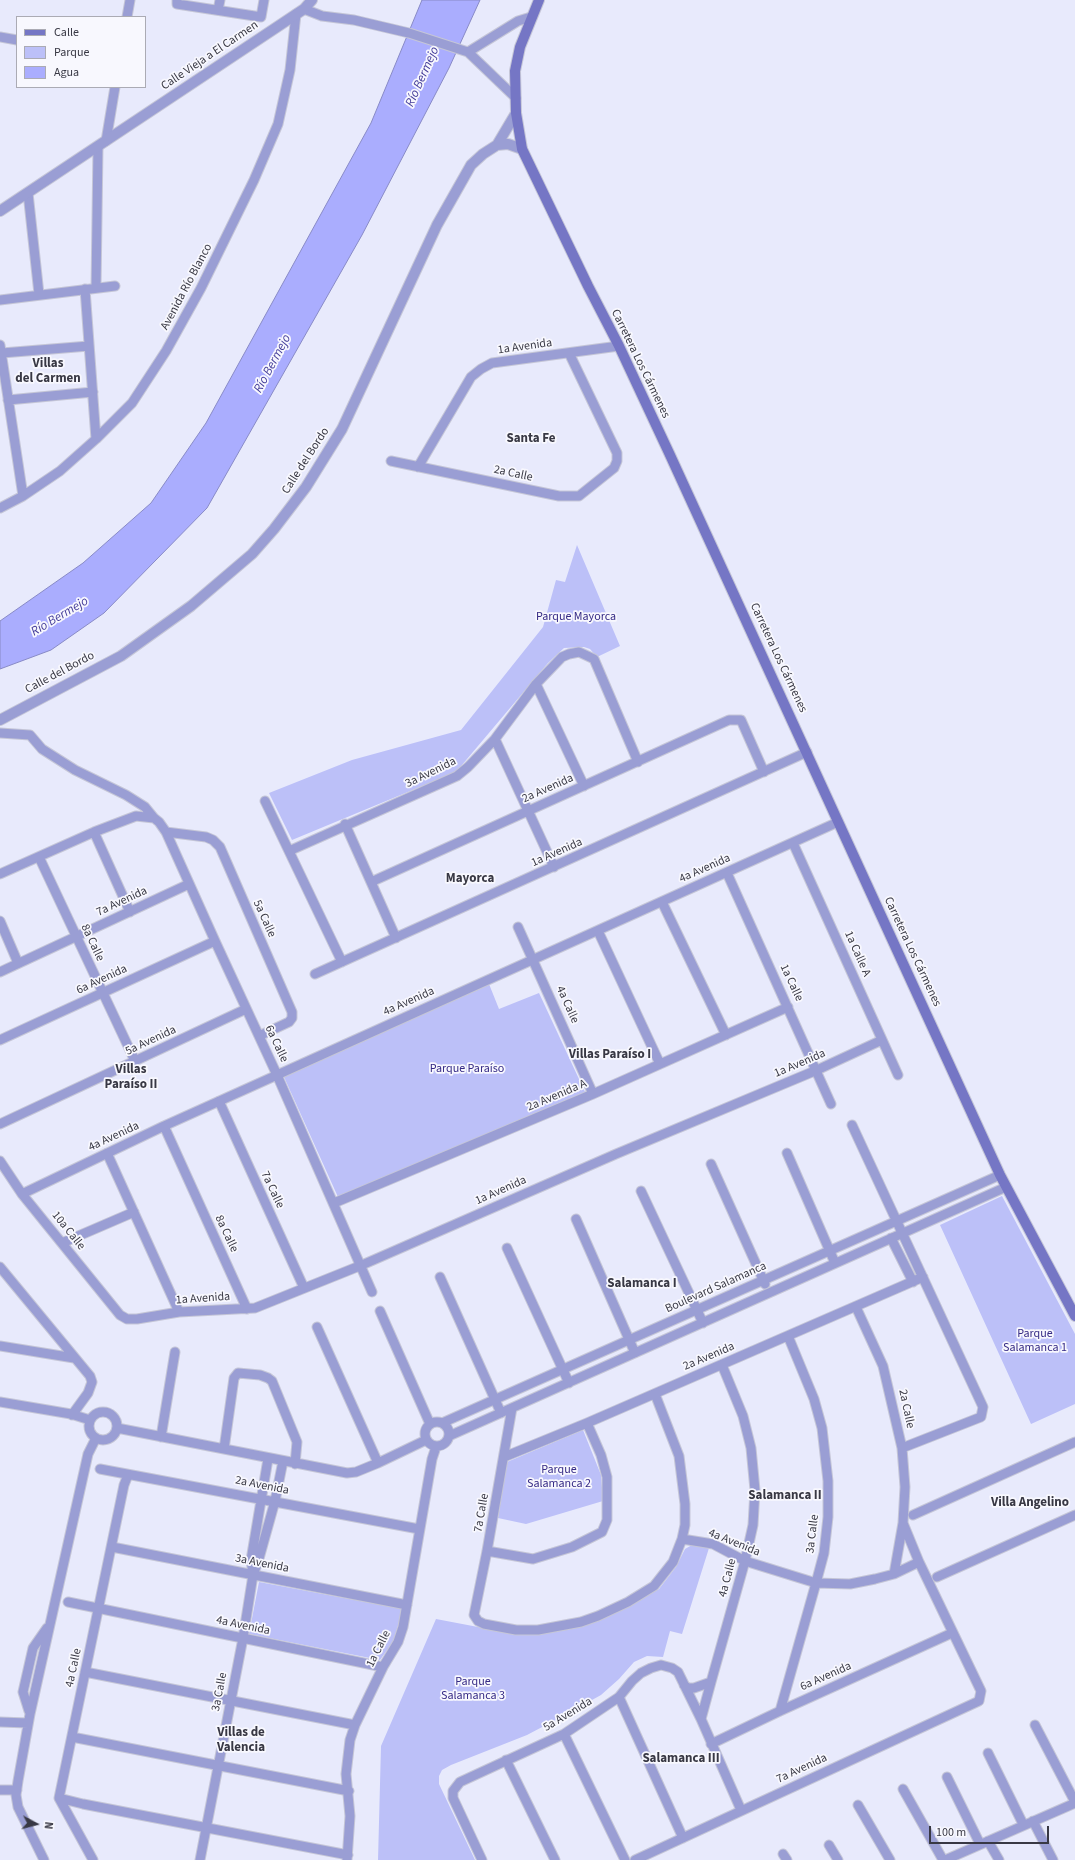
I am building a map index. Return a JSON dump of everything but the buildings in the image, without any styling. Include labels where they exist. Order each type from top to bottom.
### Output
[{"type":"main road","name":"Carretera Los Cármenes","points":[[539,0],[520,47],[515,71],[516,113],[522,149],[588,286],[619,346],[807,752],[1000,1175],[1075,1316]]},
{"type":"street","points":[[127,16],[130,0]]},
{"type":"street","points":[[218,10],[220,0]]},
{"type":"street","points":[[177,2],[261,17],[264,0]]},
{"type":"street","name":"Calle Vieja a El Carmen","points":[[0,211],[300,11],[312,0]]},
{"type":"street","points":[[300,11],[322,16],[360,21],[408,33],[468,52],[516,98]]},
{"type":"street","name":"Avenida Río Blanco","points":[[0,508],[23,496],[60,471],[96,439],[132,403],[166,351],[201,288],[251,187],[278,124],[290,70],[300,11]]},
{"type":"street","points":[[468,52],[518,21],[531,17]]},
{"type":"street","points":[[0,37],[16,40]]},
{"type":"street","points":[[96,288],[102,144],[115,88]]},
{"type":"street","name":"Calle del Bordo","points":[[0,720],[121,656],[191,606],[252,554],[306,487],[342,428],[437,225],[471,165],[483,154],[497,145],[516,113]]},
{"type":"street","points":[[497,145],[508,144],[522,149]]},
{"type":"street","points":[[28,193],[39,294]]},
{"type":"street","points":[[0,300],[39,294],[115,286]]},
{"type":"street","points":[[85,289],[96,439]]},
{"type":"street","points":[[23,496],[1,349],[89,346]]},
{"type":"street","name":"1a Avenida","points":[[418,467],[471,377],[492,363],[619,346]]},
{"type":"street","name":"2a Calle","points":[[391,461],[559,496],[579,496],[614,468],[617,461],[616,453],[569,353]]},
{"type":"street","points":[[8,400],[93,392]]},
{"type":"street","name":"3a Avenida","points":[[289,851],[346,824],[457,776],[468,767],[496,738],[536,684],[562,657],[569,654],[579,652],[594,659],[638,762]]},
{"type":"street","points":[[536,684],[584,786]]},
{"type":"street","name":"2a Avenida","points":[[371,882],[729,720],[741,720],[764,772]]},
{"type":"street","name":"6a Calle","points":[[0,733],[30,735],[42,749],[75,770],[126,795],[145,807],[150,817],[166,832],[214,942],[277,1075],[362,1265],[372,1292]]},
{"type":"street","points":[[496,738],[554,867]]},
{"type":"street","name":"1a Avenida","points":[[315,974],[807,752]]},
{"type":"street","points":[[265,801],[342,962]]},
{"type":"street","points":[[0,874],[94,832],[136,816],[150,817]]},
{"type":"street","name":"4a Avenida","points":[[22,1194],[164,1126],[838,822]]},
{"type":"street","points":[[346,824],[396,938]]},
{"type":"street","points":[[94,832],[130,912]]},
{"type":"street","name":"5a Calle","points":[[166,832],[206,837],[213,840],[220,847],[292,1012],[292,1018],[289,1022],[259,1036]]},
{"type":"street","name":"1a Calle A","points":[[793,843],[898,1075]]},
{"type":"street","name":"8a Calle","points":[[39,857],[135,1061]]},
{"type":"street","name":"1a Calle","points":[[727,873],[831,1104]]},
{"type":"street","name":"7a Avenida","points":[[0,972],[189,884]]},
{"type":"street","points":[[662,902],[726,1035]]},
{"type":"street","points":[[0,921],[18,963]]},
{"type":"street","name":"4a Calle","points":[[518,927],[592,1094]]},
{"type":"street","points":[[598,931],[660,1064]]},
{"type":"street","name":"6a Avenida","points":[[0,1040],[214,942]]},
{"type":"street","name":"2a Avenida A","points":[[334,1203],[592,1094],[788,1007]]},
{"type":"street","name":"5a Avenida","points":[[0,1124],[246,1009]]},
{"type":"street","name":"1a Avenida","points":[[120,1315],[127,1318],[137,1319],[179,1312],[255,1308],[362,1265],[616,1154],[817,1070],[882,1040]]},
{"type":"street","name":"7a Calle","points":[[219,1101],[304,1288]]},
{"type":"street","points":[[852,1125],[983,1407],[981,1417],[902,1448]]},
{"type":"street","name":"8a Calle","points":[[164,1126],[247,1309]]},
{"type":"street","points":[[107,1153],[179,1312]]},
{"type":"street","points":[[787,1153],[835,1263]]},
{"type":"street","name":"10a Calle","points":[[0,1161],[22,1194],[120,1315]]},
{"type":"street","points":[[711,1164],[769,1293]]},
{"type":"street","name":"Boulevard Salamanca","points":[[442,1423],[1000,1175]]},
{"type":"street","points":[[449,1436],[448,1428],[442,1423],[436,1422],[430,1424],[425,1431],[426,1440],[430,1445],[436,1447],[444,1444],[449,1436],[1006,1186]]},
{"type":"street","points":[[642,1191],[703,1323]]},
{"type":"street","points":[[62,1242],[134,1212]]},
{"type":"street","points":[[576,1219],[635,1353]]},
{"type":"street","points":[[891,1238],[912,1282]]},
{"type":"street","points":[[507,1248],[569,1383]]},
{"type":"street","points":[[2,1273],[90,1376],[92,1382],[88,1392],[72,1415]]},
{"type":"street","points":[[440,1277],[501,1413]]},
{"type":"street","name":"2a Avenida","points":[[504,1457],[656,1394],[923,1277]]},
{"type":"street","name":"2a Calle","points":[[856,1307],[883,1366],[902,1448],[905,1488],[903,1523],[894,1574]]},
{"type":"street","points":[[380,1311],[430,1424]]},
{"type":"street","points":[[317,1327],[378,1463]]},
{"type":"street","name":"3a Calle","points":[[780,1711],[824,1553],[828,1517],[828,1481],[822,1428],[814,1399],[788,1336]]},
{"type":"street","points":[[0,1346],[74,1358]]},
{"type":"street","points":[[161,1437],[175,1352]]},
{"type":"street","name":"4a Calle","points":[[701,1719],[745,1561],[753,1525],[755,1490],[751,1448],[743,1416],[722,1365]]},
{"type":"street","points":[[224,1449],[234,1378],[238,1373],[260,1375],[272,1381],[297,1442],[295,1464]]},
{"type":"street","points":[[656,1394],[679,1456],[685,1504],[685,1525],[682,1538]]},
{"type":"street","points":[[0,1402],[72,1415],[90,1420]]},
{"type":"street","name":"7a Calle","points":[[512,1408],[487,1551],[474,1614],[478,1621],[484,1624],[516,1630],[538,1630],[581,1622],[598,1616],[628,1602],[654,1586],[673,1562],[682,1538]]},
{"type":"street","points":[[98,1413],[107,1413],[115,1418],[117,1428],[110,1438],[105,1440],[96,1438],[90,1430],[90,1420],[98,1413]]},
{"type":"street","points":[[487,1551],[533,1559],[572,1547],[602,1532],[608,1520],[607,1477],[605,1466],[587,1423]]},
{"type":"street","points":[[117,1428],[268,1459],[348,1473],[356,1472],[378,1463],[426,1440]]},
{"type":"street","points":[[44,1860],[18,1807],[17,1790],[30,1714],[24,1692],[33,1648],[49,1625],[88,1454],[96,1438]]},
{"type":"street","points":[[913,1515],[1075,1442]]},
{"type":"street","name":"1a Calle","points":[[348,1858],[349,1791],[346,1774],[350,1740],[355,1725],[383,1667],[398,1642],[407,1605],[419,1529],[432,1459],[436,1447]]},
{"type":"street","name":"3a Calle","points":[[253,1575],[251,1560],[268,1459]]},
{"type":"street","name":"3a Calle","points":[[200,1860],[243,1638],[253,1575],[275,1501],[282,1461]]},
{"type":"street","name":"2a Avenida","points":[[100,1469],[261,1498],[419,1529]]},
{"type":"street","name":"4a Calle","points":[[59,1798],[124,1485],[128,1474]]},
{"type":"street","points":[[937,1577],[1075,1515]]},
{"type":"street","name":"2a Calle","points":[[903,1523],[952,1634],[981,1691],[979,1701]]},
{"type":"street","name":"4a Avenida","points":[[682,1538],[713,1544],[745,1561],[816,1583],[850,1584],[894,1574],[919,1562]]},
{"type":"street","name":"3a Avenida","points":[[112,1547],[407,1605]]},
{"type":"street","name":"4a Avenida","points":[[68,1602],[383,1667]]},
{"type":"street","name":"6a Avenida","points":[[711,1744],[780,1711],[952,1634]]},
{"type":"street","name":"5a Avenida","points":[[482,1860],[455,1803],[453,1791],[460,1782],[564,1734],[619,1697],[641,1673],[651,1668],[661,1666],[672,1668],[678,1672],[701,1719]]},
{"type":"street","points":[[85,1672],[355,1725]]},
{"type":"street","points":[[684,1685],[688,1688],[694,1688],[711,1682]]},
{"type":"street","points":[[619,1697],[683,1838]]},
{"type":"street","name":"7a Avenida","points":[[635,1860],[979,1701]]},
{"type":"street","points":[[701,1719],[741,1810]]},
{"type":"street","points":[[0,1722],[28,1723]]},
{"type":"street","points":[[903,1789],[944,1860],[1075,1802],[1035,1725]]},
{"type":"street","points":[[564,1734],[625,1860]]},
{"type":"street","points":[[72,1737],[349,1791]]},
{"type":"street","points":[[988,1753],[1023,1824]]},
{"type":"street","points":[[506,1760],[555,1860]]},
{"type":"street","points":[[947,1777],[984,1842],[999,1860]]},
{"type":"street","points":[[0,1790],[17,1790]]},
{"type":"street","points":[[59,1798],[83,1804],[207,1827],[348,1858]]},
{"type":"street","points":[[59,1798],[64,1810],[82,1838],[93,1860]]},
{"type":"street","points":[[64,1810],[83,1804]]},
{"type":"street","points":[[858,1805],[890,1860]]},
{"type":"street","points":[[1032,1821],[1053,1860]]},
{"type":"street","points":[[829,1845],[838,1860]]},
{"type":"green space","name":"Parque Mayorca","points":[[577,545],[620,646],[597,657],[590,649],[584,647],[564,648],[548,663],[456,772],[292,840],[269,793],[352,760],[461,730],[543,627],[556,580],[565,582]]},
{"type":"green space","name":"Parque Paraíso","points":[[489,984],[499,1009],[539,993],[585,1092],[338,1197],[284,1077]]},
{"type":"green space","name":"Parque Salamanca 1","points":[[1002,1196],[1075,1334],[1075,1404],[1031,1424],[940,1225]]},
{"type":"green space","name":"Parque Salamanca 2","points":[[583,1430],[601,1475],[603,1501],[526,1524],[498,1518],[507,1462]]},
{"type":"green space","name":"Parque Salamanca 3","points":[[692,1545],[700,1545],[709,1548],[682,1634],[670,1631],[663,1657],[647,1656],[634,1662],[619,1679],[601,1695],[527,1735],[442,1770],[439,1776],[439,1784],[475,1860],[378,1860],[381,1746],[436,1619],[520,1635],[549,1633],[593,1623],[659,1589],[676,1567],[685,1549]]},
{"type":"green space","points":[[259,1582],[403,1609],[393,1642],[380,1660],[249,1634]]},
{"type":"water","name":"Río Bermejo","points":[[422,0],[480,0],[449,68],[362,235],[207,508],[104,613],[51,650],[0,669],[0,621],[83,563],[151,503],[206,423],[371,123]]},
{"type":"district","name":"Villas del Carmen","points":[[48,372]]},
{"type":"district","name":"Santa Fe","points":[[531,439]]},
{"type":"district","name":"Mayorca","points":[[470,879]]},
{"type":"district","name":"Villas Paraíso I","points":[[610,1055]]},
{"type":"district","name":"Villas Paraíso II","points":[[131,1078]]},
{"type":"district","name":"Salamanca I","points":[[642,1284]]},
{"type":"district","name":"Salamanca II","points":[[785,1496]]},
{"type":"district","name":"Villa Angelino","points":[[1030,1503]]},
{"type":"district","name":"Villas de Valencia","points":[[241,1740]]},
{"type":"district","name":"Salamanca III","points":[[681,1759]]}]
